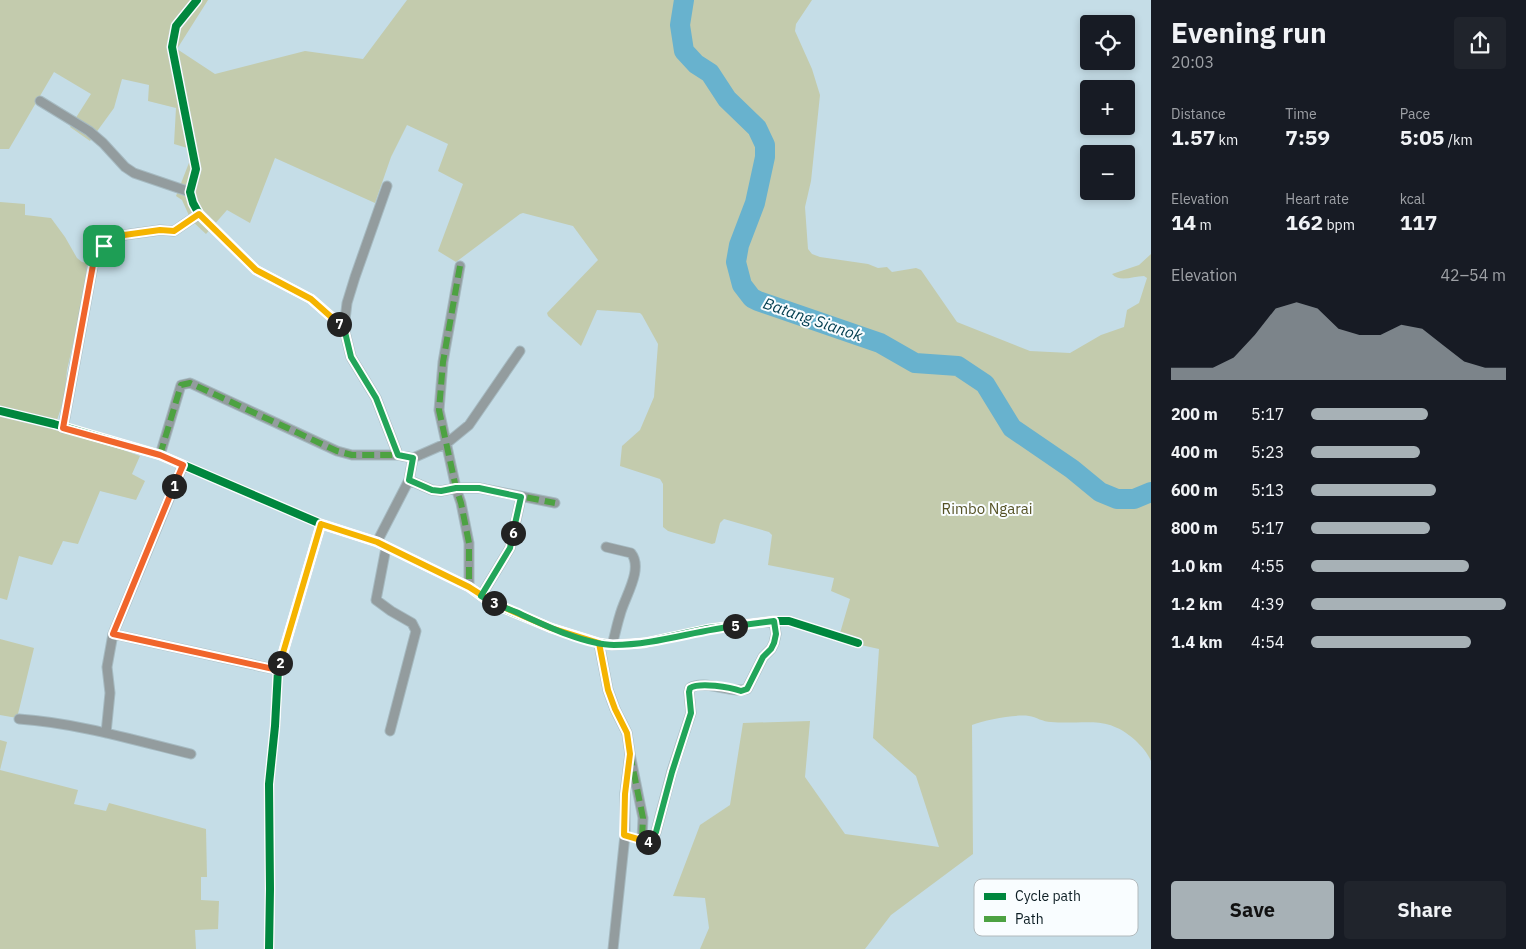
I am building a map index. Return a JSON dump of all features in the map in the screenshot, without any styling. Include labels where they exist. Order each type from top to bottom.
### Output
[{"type":"street","points":[[197,0],[176,26],[172,47],[196,169],[190,192],[193,203],[199,214],[256,270],[311,299],[344,328]]},
{"type":"street","points":[[40,101],[97,137],[128,170],[190,192]]},
{"type":"street","points":[[388,186],[355,277],[347,303],[344,328],[351,357],[376,398],[398,455]]},
{"type":"street","points":[[63,428],[93,265],[97,256],[104,246],[113,239],[160,230],[174,231],[199,214]]},
{"type":"street","points":[[460,266],[443,362],[439,410],[469,543],[469,587]]},
{"type":"street","points":[[160,455],[181,385],[190,383],[337,451],[352,455],[398,455],[413,458],[447,443],[469,425],[520,350]]},
{"type":"street","points":[[0,411],[160,455],[321,524],[377,542],[469,587],[492,602],[551,628],[599,643],[612,645],[644,643],[708,629],[774,621],[789,621],[858,643]]},
{"type":"street","points":[[377,542],[409,480],[413,458]]},
{"type":"street","points":[[106,733],[110,693],[107,667],[113,634],[183,465]]},
{"type":"street","points":[[409,480],[432,490],[479,488],[554,503]]},
{"type":"street","points":[[481,596],[510,548],[521,497]]},
{"type":"street","points":[[269,949],[268,784],[275,726],[278,670],[321,524]]},
{"type":"street","points":[[606,547],[631,552],[635,564],[633,584],[620,613],[612,645]]},
{"type":"street","points":[[386,548],[376,600],[391,611],[412,622],[416,631],[390,731]]},
{"type":"street","points":[[624,835],[650,842],[656,832],[672,772],[691,713],[690,688],[699,685],[734,688],[741,691],[747,689],[763,657],[774,643],[776,634],[774,621]]},
{"type":"street","points":[[113,634],[278,670]]},
{"type":"street","points":[[599,643],[608,690],[627,733],[643,818],[642,839]]},
{"type":"street","points":[[19,720],[50,721],[191,754]]},
{"type":"street","points":[[612,949],[630,754]]},
{"type":"green space","name":"Rimbo Ngarai","points":[[0,0],[208,0],[177,49],[215,74],[305,51],[363,59],[407,0],[812,0],[796,24],[795,31],[812,69],[820,95],[811,181],[805,207],[808,249],[812,254],[820,257],[868,264],[878,268],[887,267],[892,272],[916,268],[921,270],[957,322],[1030,351],[1070,353],[1101,335],[1124,327],[1127,310],[1139,303],[1147,278],[1144,276],[1123,279],[1112,274],[1139,265],[1151,254],[1151,761],[1135,740],[1125,732],[1105,724],[1095,722],[1048,722],[1032,717],[1016,716],[984,721],[972,725],[973,854],[891,915],[865,949],[700,949],[709,928],[705,898],[673,896],[700,825],[730,805],[743,723],[810,721],[805,777],[845,834],[939,847],[916,776],[873,738],[879,649],[838,640],[850,599],[831,591],[834,578],[768,565],[772,535],[769,532],[724,519],[720,523],[715,543],[712,544],[668,531],[663,527],[663,484],[660,479],[620,466],[622,446],[640,430],[654,397],[658,344],[642,315],[640,313],[597,310],[581,346],[548,316],[547,313],[598,260],[573,226],[523,213],[456,262],[438,251],[463,184],[438,171],[448,144],[407,125],[391,157],[375,203],[275,158],[250,223],[227,210],[206,234],[191,220],[182,200],[176,196],[194,150],[174,144],[176,108],[148,101],[149,85],[122,79],[114,108],[90,141],[70,127],[91,94],[54,72],[9,149],[0,149]]},
{"type":"green space","points":[[0,202],[25,204],[25,215],[51,218],[77,258],[87,263],[84,295],[67,370],[64,399],[55,426],[140,456],[132,474],[145,481],[136,500],[100,491],[78,544],[63,541],[52,565],[19,556],[7,600],[0,598]]},
{"type":"green space","points":[[0,639],[34,648],[17,718],[0,715]]},
{"type":"green space","points":[[0,740],[7,742],[0,770]]},
{"type":"green space","points":[[0,770],[78,790],[74,804],[106,811],[109,803],[206,829],[207,877],[201,877],[201,900],[219,901],[218,929],[195,930],[196,949],[0,949]]},
{"type":"waterway","name":"Batang Sianok","points":[[684,0],[680,25],[684,51],[696,64],[710,73],[727,99],[757,128],[765,145],[765,157],[755,203],[739,245],[736,262],[742,285],[752,298],[880,343],[915,363],[958,366],[985,384],[1012,428],[1072,469],[1100,492],[1117,499],[1134,499],[1151,492]]},
{"type":"marked path","points":[[460,266],[443,362],[439,410],[469,543],[469,587]]},
{"type":"marked path","points":[[160,455],[181,385],[190,383],[337,451],[352,455],[398,455]]},
{"type":"marked path","points":[[456,488],[479,488],[555,503]]},
{"type":"marked path","points":[[481,596],[510,548],[521,497]]},
{"type":"marked path","points":[[630,754],[643,818],[642,839],[643,841],[651,842],[656,832],[672,771],[691,713],[690,688],[703,685],[733,690],[747,689],[763,657],[774,643],[776,634],[774,621]]},
{"type":"marked path","points":[[113,634],[278,670]]},
{"type":"marked path","points":[[625,835],[642,839]]},
{"type":"cycle path","points":[[197,0],[176,26],[172,47],[196,169],[190,192],[193,203],[199,214],[256,270],[311,299],[344,328]]},
{"type":"cycle path","points":[[0,411],[54,424],[160,455],[321,524],[377,542],[469,587],[491,603],[551,628],[599,643],[612,645],[644,643],[708,629],[774,621],[789,621],[858,643]]},
{"type":"cycle path","points":[[269,949],[269,784],[278,670],[321,524]]},
{"type":"route","points":[[104,246],[93,265],[63,428],[160,455],[183,465],[113,634],[278,670],[321,524],[377,542],[469,587],[481,596],[492,602],[551,628],[599,643],[608,690],[627,733],[630,754],[625,794],[624,835],[650,842],[656,832],[672,772],[691,713],[690,688],[699,685],[734,688],[741,691],[747,689],[763,657],[774,643],[776,634],[774,621],[708,629],[644,643],[612,645],[599,643],[551,628],[514,611],[492,602],[486,599],[481,596],[510,548],[521,497],[479,488],[432,490],[409,480],[413,458],[398,455],[376,398],[351,357],[344,328],[311,299],[256,270],[199,214],[174,231],[160,230],[124,235],[113,239],[104,246]]}]
